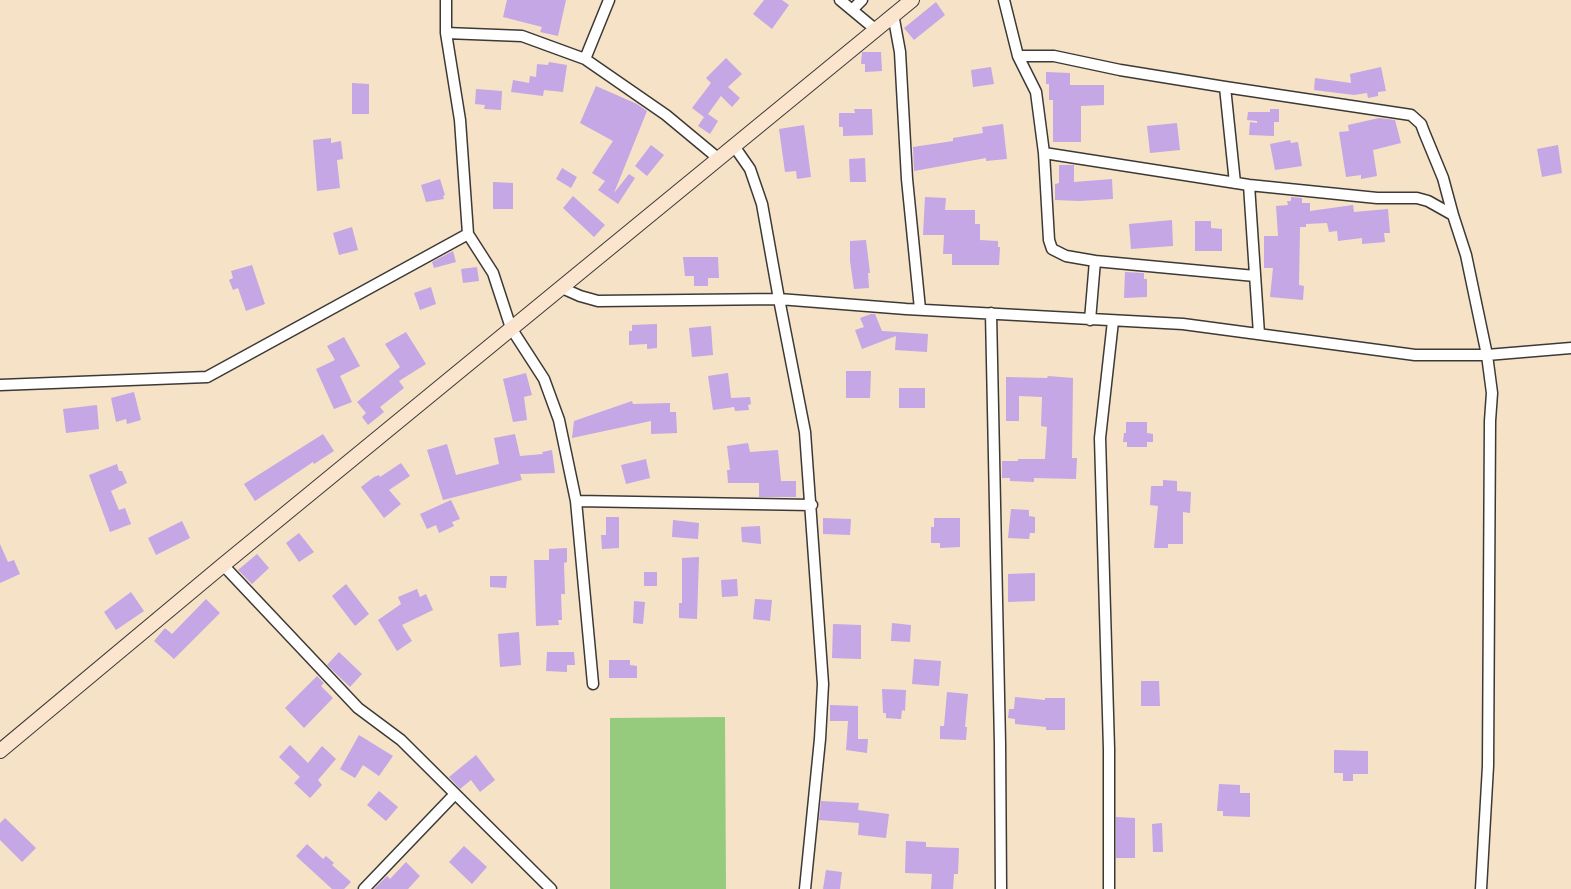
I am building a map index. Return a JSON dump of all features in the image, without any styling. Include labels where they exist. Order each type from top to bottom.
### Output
[{"type":"main road","points":[[0,751],[223,565],[912,0]]},
{"type":"street","points":[[446,0],[446,33],[460,120],[468,234],[494,273],[511,328],[544,379],[559,420],[576,501],[593,684]]},
{"type":"street","points":[[585,59],[609,0]]},
{"type":"street","points":[[840,0],[874,29]]},
{"type":"street","points":[[852,10],[862,0]]},
{"type":"street","points":[[1004,0],[1018,56],[1036,92],[1044,153],[1049,240],[1052,249],[1066,256],[1095,261],[1255,276]]},
{"type":"street","points":[[893,14],[900,52],[907,179],[920,309]]},
{"type":"street","points":[[446,33],[522,36],[585,59],[666,115],[719,159]]},
{"type":"street","points":[[1018,56],[1054,56],[1120,70],[1411,115],[1421,124],[1443,178],[1466,255],[1487,355],[1492,393],[1488,754],[1481,889]]},
{"type":"street","points":[[1225,87],[1235,183]]},
{"type":"street","points":[[734,146],[750,169],[762,204],[778,299],[805,432],[812,505],[823,684],[820,739],[805,889]]},
{"type":"street","points":[[1044,153],[1249,185],[1377,198],[1417,198],[1428,201],[1453,215]]},
{"type":"street","points":[[1249,185],[1259,334]]},
{"type":"street","points":[[0,385],[207,377],[468,234]]},
{"type":"street","points":[[1090,320],[1095,261]]},
{"type":"street","points":[[562,288],[598,301],[778,299],[1183,324],[1415,355],[1487,355],[1571,348]]},
{"type":"street","points":[[991,313],[1000,744],[1000,889]]},
{"type":"street","points":[[1109,889],[1109,749],[1100,438],[1113,321]]},
{"type":"street","points":[[576,501],[812,505]]},
{"type":"street","points":[[223,565],[358,708],[401,740],[551,889]]},
{"type":"street","points":[[364,889],[455,794]]},
{"type":"green space","points":[[725,717],[726,889],[610,889],[610,718]]},
{"type":"building","points":[[507,0],[566,0],[558,36],[540,32],[542,27],[503,17]]},
{"type":"building","points":[[764,0],[782,0],[789,5],[772,29],[753,14]]},
{"type":"building","points":[[936,2],[945,15],[914,40],[904,28]]},
{"type":"building","points":[[862,52],[881,52],[882,71],[865,72],[865,64],[861,64]]},
{"type":"building","points":[[726,58],[742,74],[728,87],[740,98],[732,107],[721,96],[708,114],[718,121],[710,134],[698,126],[704,117],[692,108],[711,83],[706,78]]},
{"type":"building","points":[[549,62],[567,65],[563,92],[544,90],[543,96],[511,92],[513,80],[529,83],[530,76],[536,77],[537,64],[548,65]]},
{"type":"building","points":[[991,67],[994,84],[973,87],[971,70]]},
{"type":"building","points":[[1381,67],[1386,91],[1378,92],[1378,96],[1368,98],[1367,93],[1354,95],[1314,90],[1315,78],[1351,83],[1350,74]]},
{"type":"building","points":[[1046,72],[1070,73],[1070,85],[1104,85],[1104,105],[1081,106],[1081,142],[1053,142],[1053,100],[1049,100]]},
{"type":"building","points":[[352,83],[369,84],[369,114],[352,114]]},
{"type":"building","points":[[596,86],[637,104],[647,111],[614,193],[629,174],[635,178],[618,204],[598,190],[605,181],[592,173],[613,141],[580,123]]},
{"type":"building","points":[[476,89],[502,91],[501,110],[484,109],[485,105],[475,104]]},
{"type":"building","points":[[854,109],[872,109],[873,135],[843,136],[843,127],[839,127],[839,113],[855,113]]},
{"type":"building","points":[[1270,109],[1279,109],[1279,122],[1274,122],[1274,136],[1249,135],[1250,122],[1257,123],[1257,121],[1247,120],[1248,112],[1270,112]]},
{"type":"building","points":[[1379,118],[1395,120],[1401,143],[1373,150],[1377,176],[1361,179],[1361,175],[1346,177],[1339,132],[1349,131],[1348,125]]},
{"type":"building","points":[[1177,123],[1180,150],[1150,153],[1147,126]]},
{"type":"building","points":[[1003,124],[1007,159],[986,161],[986,158],[914,171],[913,147],[953,141],[953,138],[983,133],[982,127]]},
{"type":"building","points":[[804,125],[811,177],[797,179],[796,171],[785,172],[779,129]]},
{"type":"building","points":[[331,138],[331,143],[341,141],[343,159],[337,160],[340,188],[317,191],[313,140]]},
{"type":"building","points":[[1290,140],[1291,143],[1298,142],[1302,166],[1275,170],[1270,144]]},
{"type":"building","points":[[651,145],[664,155],[647,176],[635,166]]},
{"type":"building","points":[[1558,145],[1562,173],[1542,177],[1537,149]]},
{"type":"building","points":[[865,158],[866,182],[850,182],[849,159]]},
{"type":"building","points":[[1059,165],[1074,165],[1074,182],[1112,179],[1113,199],[1055,200],[1055,184],[1059,183]]},
{"type":"building","points":[[562,168],[577,177],[571,188],[556,179]]},
{"type":"building","points":[[440,179],[444,199],[426,202],[421,185]]},
{"type":"building","points":[[493,182],[513,183],[513,209],[493,209]]},
{"type":"building","points":[[573,196],[605,225],[594,237],[563,208]]},
{"type":"building","points":[[925,197],[946,198],[945,210],[975,210],[975,224],[980,224],[980,240],[998,241],[999,265],[952,265],[952,254],[943,254],[944,235],[923,235]]},
{"type":"building","points":[[1291,197],[1302,198],[1302,203],[1310,203],[1310,211],[1353,205],[1354,212],[1388,209],[1390,233],[1384,233],[1385,242],[1362,244],[1362,238],[1338,241],[1337,231],[1329,232],[1327,223],[1306,224],[1306,227],[1300,227],[1299,285],[1304,286],[1303,300],[1270,297],[1273,268],[1264,268],[1264,236],[1278,236],[1276,206],[1288,205],[1287,201],[1291,201]]},
{"type":"building","points":[[1172,220],[1173,246],[1131,249],[1129,224]]},
{"type":"building","points":[[1195,221],[1211,221],[1211,228],[1222,229],[1222,251],[1195,251]]},
{"type":"building","points":[[352,227],[358,250],[339,255],[333,233]]},
{"type":"building","points":[[866,240],[870,273],[868,273],[869,288],[854,289],[850,241]]},
{"type":"building","points":[[453,251],[456,262],[434,268],[432,262]]},
{"type":"building","points":[[683,257],[718,257],[719,278],[708,278],[708,286],[694,286],[694,276],[685,276]]},
{"type":"building","points":[[252,265],[265,304],[246,311],[238,288],[233,290],[229,280],[233,278],[231,271]]},
{"type":"building","points":[[477,267],[479,281],[463,283],[461,269]]},
{"type":"building","points":[[1125,272],[1144,273],[1144,279],[1147,279],[1147,297],[1124,298]]},
{"type":"building","points":[[431,287],[436,304],[420,310],[414,293]]},
{"type":"building","points":[[875,314],[882,331],[928,334],[927,352],[895,350],[896,336],[862,349],[855,330],[864,327],[860,318]]},
{"type":"building","points":[[657,324],[657,348],[647,349],[647,344],[629,345],[629,331],[632,331],[632,325]]},
{"type":"building","points":[[711,326],[713,355],[692,357],[689,328]]},
{"type":"building","points":[[406,332],[426,364],[399,381],[404,388],[380,407],[384,412],[368,425],[362,417],[366,413],[357,402],[400,367],[385,344]]},
{"type":"building","points":[[344,337],[360,366],[340,376],[352,402],[334,409],[316,369],[335,360],[327,346]]},
{"type":"building","points":[[846,371],[871,371],[870,398],[846,398]]},
{"type":"building","points":[[526,373],[532,395],[524,397],[527,420],[513,422],[503,379]]},
{"type":"building","points":[[728,373],[731,398],[750,397],[749,410],[735,411],[734,407],[713,410],[708,376]]},
{"type":"building","points":[[1048,376],[1073,378],[1072,458],[1077,458],[1076,479],[1034,478],[1034,482],[1010,481],[1010,478],[1002,478],[1002,461],[1045,459],[1047,427],[1041,426],[1042,397],[1019,396],[1019,421],[1006,421],[1006,377],[1047,378]]},
{"type":"building","points":[[899,388],[925,388],[925,408],[899,408]]},
{"type":"building","points":[[134,392],[141,420],[127,424],[126,419],[116,422],[111,398]]},
{"type":"building","points":[[632,401],[633,404],[670,403],[670,412],[676,412],[677,433],[651,434],[651,421],[572,438],[574,421]]},
{"type":"building","points":[[97,405],[99,429],[66,433],[63,409]]},
{"type":"building","points":[[1126,422],[1147,422],[1147,433],[1153,434],[1153,442],[1147,442],[1147,447],[1127,447],[1127,442],[1123,442]]},
{"type":"building","points":[[323,434],[334,451],[314,464],[313,462],[255,501],[244,484]]},
{"type":"building","points":[[515,434],[520,456],[543,454],[542,452],[552,450],[555,473],[520,474],[522,480],[443,500],[427,450],[447,444],[456,475],[499,464],[494,438]]},
{"type":"building","points":[[748,443],[750,452],[778,450],[781,481],[796,481],[796,497],[759,497],[759,483],[728,483],[727,470],[730,470],[727,446]]},
{"type":"building","points":[[646,459],[650,478],[626,484],[621,465]]},
{"type":"building","points":[[401,463],[410,476],[389,490],[401,504],[384,518],[361,487],[374,477],[379,475],[380,477]]},
{"type":"building","points":[[117,464],[127,483],[111,491],[119,510],[125,508],[131,524],[110,532],[89,475]]},
{"type":"building","points":[[1163,480],[1177,481],[1177,491],[1191,492],[1190,513],[1183,512],[1183,544],[1168,544],[1168,548],[1154,548],[1158,506],[1150,505],[1151,486],[1163,486]]},
{"type":"building","points":[[451,500],[460,519],[452,522],[454,526],[439,533],[436,525],[427,529],[420,514]]},
{"type":"building","points":[[1011,509],[1029,510],[1029,516],[1035,517],[1035,533],[1030,533],[1029,539],[1008,538]]},
{"type":"building","points":[[606,517],[619,517],[619,548],[602,549],[601,535],[606,535]]},
{"type":"building","points":[[823,518],[851,519],[850,535],[823,534]]},
{"type":"building","points":[[934,518],[960,518],[960,547],[940,548],[940,543],[931,543],[931,527],[934,527]]},
{"type":"building","points":[[673,520],[699,523],[698,539],[672,537]]},
{"type":"building","points":[[182,521],[190,538],[156,555],[148,538]]},
{"type":"building","points":[[760,526],[761,544],[742,542],[741,527]]},
{"type":"building","points":[[299,533],[314,552],[299,562],[286,543]]},
{"type":"building","points":[[0,544],[8,562],[14,560],[20,574],[0,583]]},
{"type":"building","points":[[567,548],[567,562],[564,563],[565,594],[561,594],[562,620],[558,620],[559,625],[536,626],[534,560],[549,560],[549,549]]},
{"type":"building","points":[[257,554],[269,568],[252,584],[238,570]]},
{"type":"building","points":[[699,557],[697,619],[679,618],[679,603],[682,603],[682,558]]},
{"type":"building","points":[[644,572],[657,572],[657,586],[644,586]]},
{"type":"building","points":[[1035,573],[1035,601],[1008,602],[1008,574]]},
{"type":"building","points":[[490,576],[507,576],[506,588],[490,587]]},
{"type":"building","points":[[737,579],[738,596],[722,597],[721,580]]},
{"type":"building","points":[[346,584],[369,614],[355,626],[332,596]]},
{"type":"building","points":[[417,589],[420,597],[426,594],[433,610],[402,625],[412,641],[397,651],[378,620],[401,604],[398,597]]},
{"type":"building","points":[[131,592],[144,611],[116,630],[104,612]]},
{"type":"building","points":[[206,599],[220,613],[174,659],[154,641],[165,628],[172,634]]},
{"type":"building","points":[[755,599],[772,600],[770,621],[753,619]]},
{"type":"building","points":[[634,601],[645,602],[643,624],[633,623]]},
{"type":"building","points":[[892,623],[911,625],[910,642],[891,641]]},
{"type":"building","points":[[833,624],[861,625],[861,659],[832,658]]},
{"type":"building","points":[[519,632],[521,665],[500,667],[498,634]]},
{"type":"building","points":[[339,652],[362,674],[350,687],[327,665]]},
{"type":"building","points":[[547,652],[574,652],[575,665],[567,665],[567,672],[546,671]]},
{"type":"building","points":[[914,659],[941,661],[939,686],[912,684]]},
{"type":"building","points":[[609,660],[630,660],[630,665],[637,666],[637,678],[609,678]]},
{"type":"building","points":[[317,676],[324,683],[321,686],[333,698],[304,728],[285,708]]},
{"type":"building","points":[[1141,681],[1159,681],[1160,706],[1141,706]]},
{"type":"building","points":[[882,689],[906,690],[905,711],[902,710],[901,719],[886,718],[886,713],[883,713]]},
{"type":"building","points":[[947,692],[968,694],[966,740],[940,739],[940,726],[944,726]]},
{"type":"building","points":[[1015,697],[1045,700],[1045,698],[1065,698],[1065,730],[1046,730],[1046,727],[1015,724],[1015,719],[1008,718],[1009,709],[1014,709]]},
{"type":"building","points":[[830,705],[858,706],[858,739],[868,739],[867,753],[846,750],[848,721],[830,721]]},
{"type":"building","points":[[359,735],[393,756],[379,776],[363,765],[355,778],[340,769]]},
{"type":"building","points":[[290,745],[308,763],[322,746],[336,759],[318,780],[322,785],[310,798],[294,783],[300,777],[279,757]]},
{"type":"building","points":[[1334,750],[1368,751],[1368,774],[1353,774],[1353,781],[1343,781],[1343,773],[1334,773]]},
{"type":"building","points":[[476,755],[495,780],[480,792],[471,780],[460,789],[449,777]]},
{"type":"building","points":[[1219,784],[1240,785],[1240,793],[1250,793],[1250,817],[1223,816],[1223,811],[1217,811]]},
{"type":"building","points":[[379,791],[398,807],[386,821],[367,805]]},
{"type":"building","points":[[821,801],[859,803],[858,810],[889,814],[886,838],[858,835],[859,823],[819,820]]},
{"type":"building","points":[[1116,817],[1135,818],[1135,858],[1116,858]]},
{"type":"building","points":[[5,818],[36,848],[22,862],[0,840],[0,823]]},
{"type":"building","points":[[1162,823],[1163,852],[1153,852],[1152,824]]},
{"type":"building","points":[[906,841],[926,842],[926,847],[959,848],[958,874],[954,874],[953,889],[931,889],[932,874],[905,873]]},
{"type":"building","points":[[307,844],[323,859],[326,856],[334,863],[332,865],[351,882],[344,889],[332,889],[296,856]]},
{"type":"building","points":[[464,846],[487,867],[472,884],[449,862]]},
{"type":"building","points":[[406,862],[420,876],[408,889],[374,889],[387,876],[390,879]]},
{"type":"building","points":[[826,870],[842,872],[840,889],[823,889]]}]
